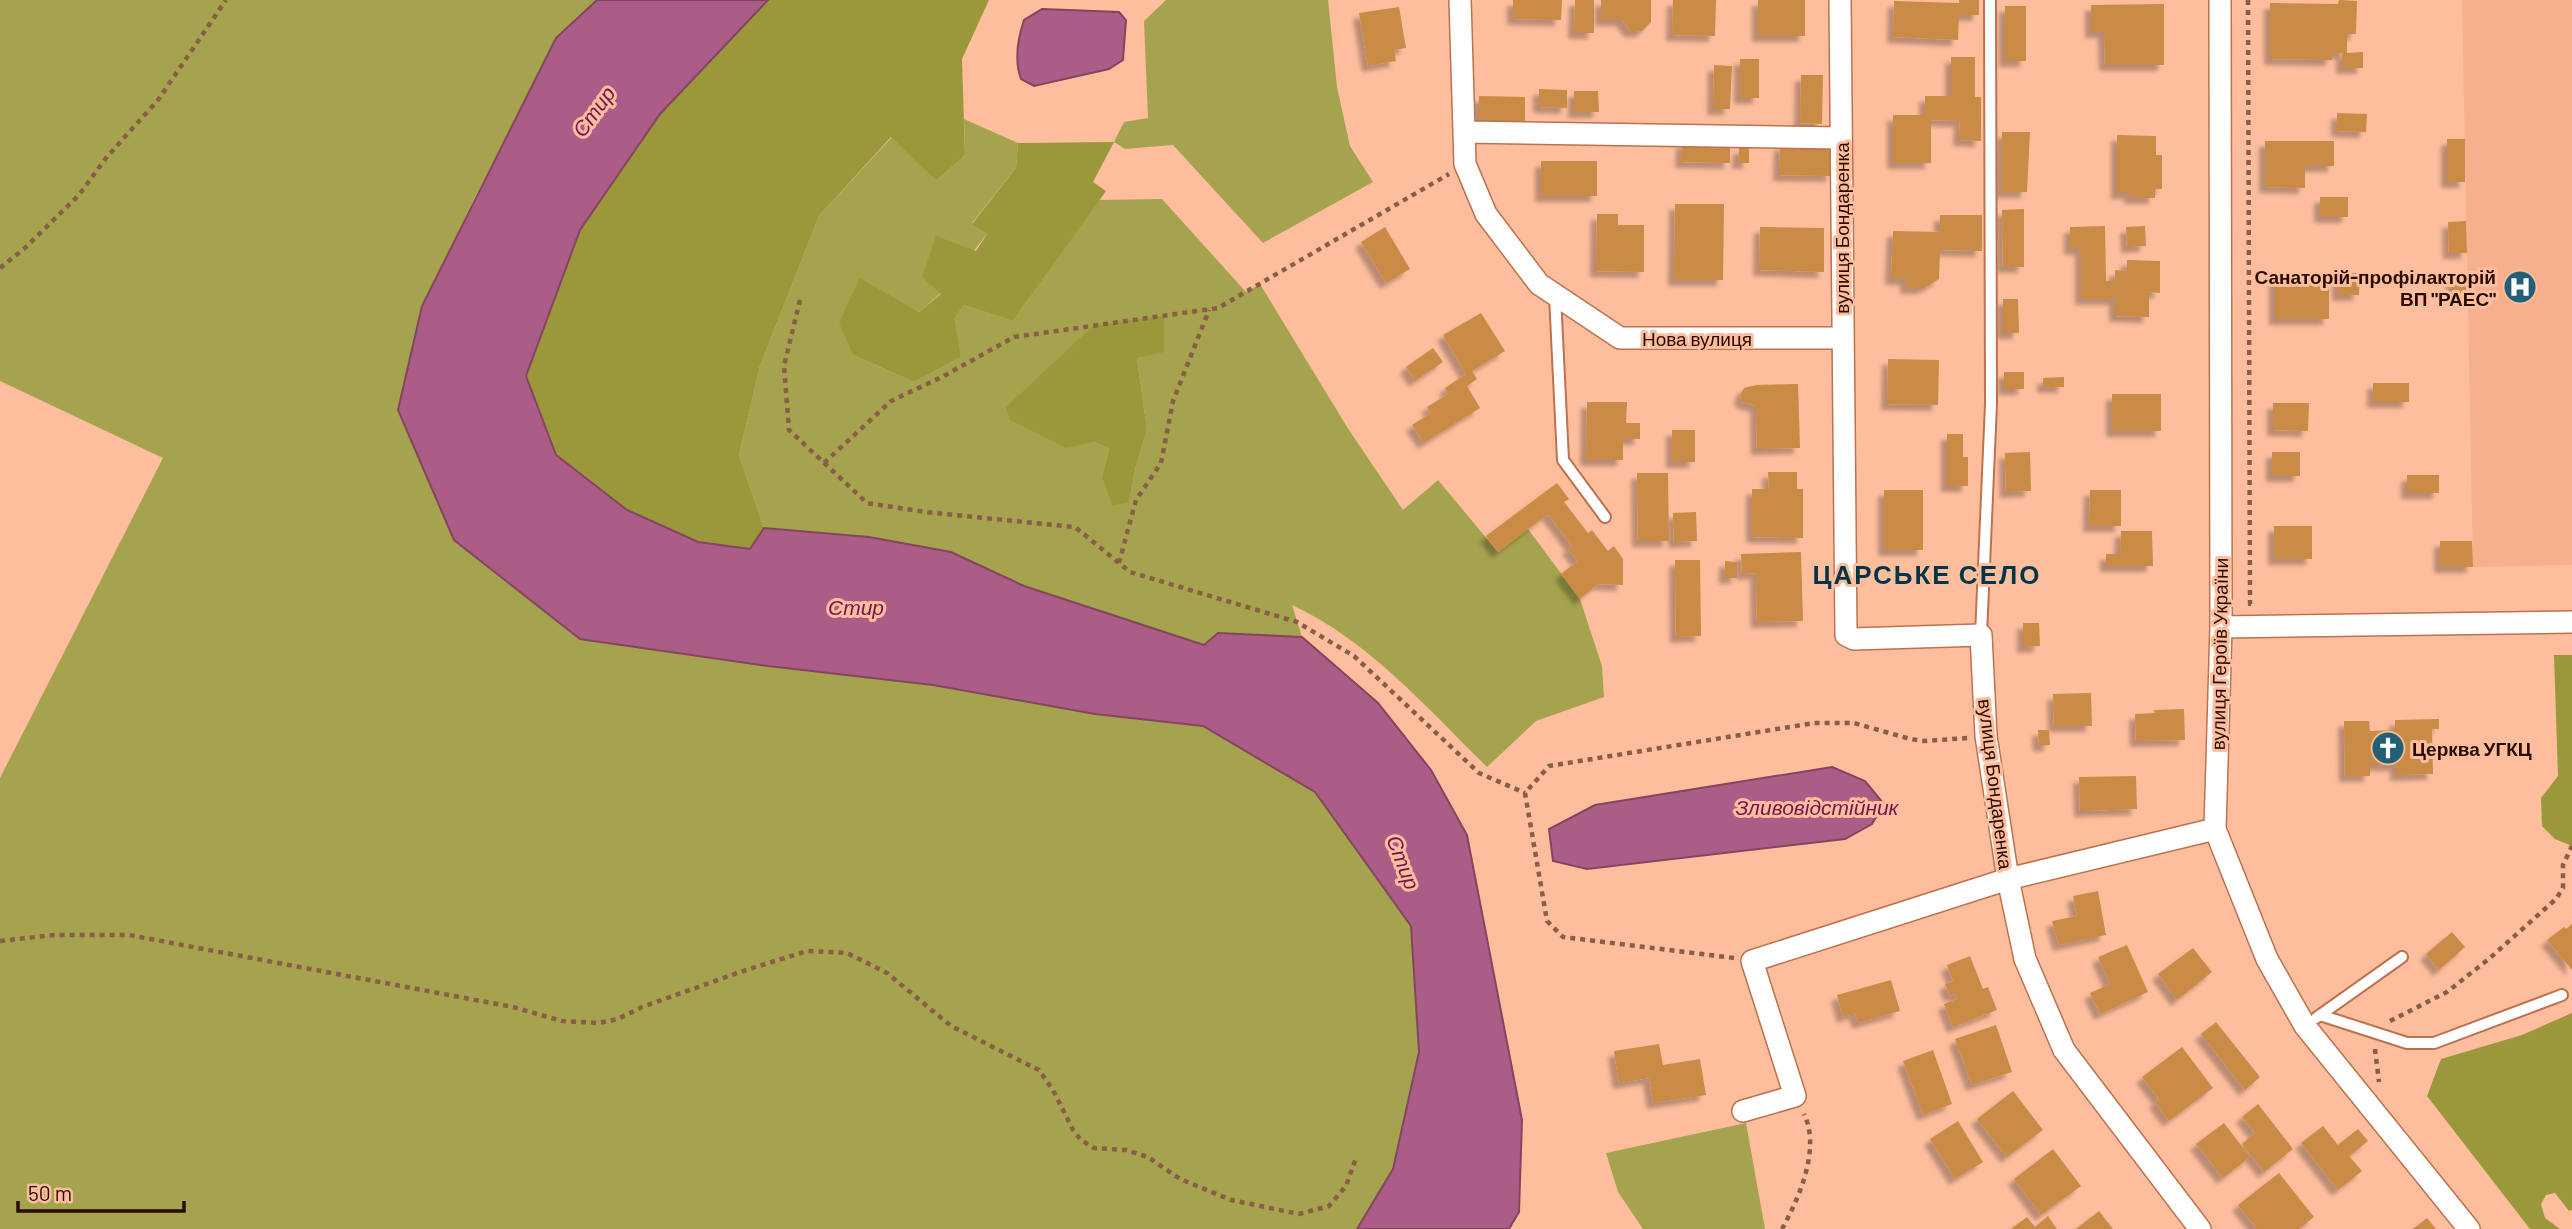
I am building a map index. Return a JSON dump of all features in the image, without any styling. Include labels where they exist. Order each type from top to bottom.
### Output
[{"type":"street","name":"Нова вулиця","points":[[1460,0],[1465,164],[1486,214],[1539,284],[1620,338],[1842,338]]},
{"type":"street","name":"вулиця Бондаренка","points":[[1840,0],[1846,635],[1854,639],[1981,635],[1986,736],[2008,878],[2025,959],[2064,1050],[2200,1229]]},
{"type":"street","name":"вулиця Героїв України","points":[[2220,0],[2221,627],[2215,829],[2267,960],[2469,1229]]},
{"type":"street","points":[[1464,132],[1841,138]]},
{"type":"street","points":[[2221,627],[2572,622]]},
{"type":"street","points":[[1744,1111],[1795,1096],[1752,961],[2008,878],[2215,829]]},
{"type":"lane","points":[[1981,635],[1991,404],[1990,0]]},
{"type":"lane","points":[[1555,296],[1563,460],[1605,517]]},
{"type":"lane","points":[[2312,1020],[2402,957]]},
{"type":"lane","points":[[2312,1020],[2407,1043],[2434,1043],[2562,996]]},
{"type":"path","points":[[0,268],[25,248],[79,195],[106,158],[158,100],[226,0]]},
{"type":"path","points":[[2248,0],[2250,604],[2264,604]]},
{"type":"path","points":[[824,463],[891,401],[942,377],[1014,337],[1218,308],[1465,164]]},
{"type":"path","points":[[800,300],[784,366],[789,430],[867,503],[1075,527],[1130,572],[1297,622],[1354,656],[1479,773],[1525,793]]},
{"type":"path","points":[[1119,564],[1136,500],[1161,463],[1173,401],[1209,310]]},
{"type":"path","points":[[1525,793],[1549,766],[1780,727],[1814,723],[1854,723],[1924,741],[1986,736]]},
{"type":"path","points":[[1525,793],[1547,921],[1563,937],[1752,961]]},
{"type":"path","points":[[2380,1090],[2375,1066],[2377,1034],[2398,1015],[2447,992],[2556,899],[2563,888],[2563,865],[2572,846]]},
{"type":"path","points":[[0,941],[54,935],[129,935],[513,1007],[562,1021],[598,1023],[618,1019],[642,1007],[807,951],[847,953],[887,973],[951,1026],[1039,1069],[1054,1090],[1073,1130],[1081,1140],[1094,1148],[1126,1150],[1148,1157],[1180,1179],[1231,1200],[1299,1214],[1329,1206],[1346,1186],[1356,1158]]},
{"type":"path","points":[[1782,1229],[1798,1201],[1809,1163],[1808,1122],[1795,1096]]},
{"type":"shaded area","points":[[0,0],[597,0],[556,38],[422,306],[398,410],[933,685],[1095,714],[1203,726],[1315,792],[1411,926],[1419,1052],[1393,1170],[1357,1229],[0,1229],[0,778],[163,458],[0,381]]},
{"type":"shaded area","points":[[768,0],[989,0],[962,59],[965,155],[936,181],[891,137],[819,216],[760,366],[739,455],[764,528],[750,549],[698,542],[627,510],[556,455],[526,376],[580,230],[660,114]]},
{"type":"shaded area","points":[[1166,0],[1328,0],[1337,87],[1350,146],[1373,182],[1263,243],[1173,145],[1125,149],[1114,142],[1124,122],[1148,118],[1144,21]]},
{"type":"shaded area","name":"Санаторій-профілакторій ВП \"РАЕС\"","points":[[2462,0],[2572,0],[2572,565],[2473,567]]},
{"type":"shaded area","points":[[964,119],[1018,143],[1016,168],[972,223],[987,234],[941,293],[919,312],[860,279],[853,355],[914,382],[961,357],[953,318],[964,305],[1013,321],[1099,200],[1162,199],[1246,292],[1260,284],[1347,427],[1403,510],[1438,480],[1498,552],[1528,529],[1580,599],[1602,666],[1604,697],[1536,721],[1487,767],[1396,677],[1372,657],[1347,637],[1292,605],[1302,637],[1219,633],[1204,645],[1024,586],[951,552],[869,537],[764,528],[739,455],[760,366],[819,216],[892,137],[936,181],[965,155]],"holes":[[[1094,326],[1137,358],[1147,430],[1129,503],[1102,477],[1109,448],[1093,442]]]},
{"type":"shaded area","points":[[1114,142],[1093,182],[1106,191],[1013,321],[964,305],[954,318],[961,357],[914,382],[853,355],[839,323],[860,278],[919,312],[941,294],[922,277],[936,236],[976,251],[987,234],[972,224],[1016,168],[1018,143]]},
{"type":"shaded area","points":[[1164,316],[1164,352],[1137,358],[1147,430],[1129,503],[1112,505],[1102,477],[1109,448],[1093,442],[1066,448],[1010,420],[1006,407],[1094,325]]},
{"type":"shaded area","points":[[2554,655],[2572,655],[2572,846],[2555,839],[2542,826],[2541,798],[2558,776]]},
{"type":"shaded area","points":[[2572,1013],[2572,1210],[2569,1211],[2555,1193],[2546,1195],[2541,1204],[2545,1218],[2560,1229],[2530,1229],[2427,1096],[2441,1059],[2522,1035]]},
{"type":"shaded area","points":[[1746,1123],[1765,1229],[1643,1229],[1618,1192],[1606,1153]]},
{"type":"water","name":"Стир","points":[[597,0],[768,0],[660,114],[580,230],[526,376],[556,455],[627,510],[698,542],[750,549],[764,528],[869,537],[951,552],[1024,586],[1204,645],[1218,633],[1302,637],[1378,703],[1431,770],[1467,835],[1522,1120],[1519,1212],[1509,1229],[1357,1229],[1393,1169],[1419,1052],[1411,926],[1315,792],[1203,726],[1095,714],[933,685],[768,666],[580,639],[454,540],[398,410],[422,306],[556,38]]},
{"type":"water","points":[[1042,9],[1119,12],[1126,20],[1123,60],[1109,69],[1034,86],[1021,79],[1017,57],[1024,20]]},
{"type":"water","name":"Зливовідстійник","points":[[1832,767],[1865,781],[1884,804],[1872,824],[1845,839],[1587,869],[1553,861],[1549,829],[1595,805]]},
{"type":"building","points":[[1513,0],[1562,0],[1561,20],[1513,19]]},
{"type":"building","points":[[1575,0],[1594,0],[1594,33],[1574,33]]},
{"type":"building","points":[[1601,0],[1651,0],[1651,22],[1642,31],[1630,31],[1622,20],[1601,20]]},
{"type":"building","points":[[1673,0],[1716,0],[1715,36],[1672,35]]},
{"type":"building","points":[[1758,0],[1805,0],[1805,36],[1758,36]]},
{"type":"building","points":[[1959,0],[1979,0],[1979,15],[1959,15],[1958,40],[1893,37],[1894,1],[1959,3]]},
{"type":"building","points":[[2339,0],[2357,1],[2356,34],[2347,34],[2347,53],[2363,52],[2363,68],[2342,68],[2342,53],[2332,53],[2332,60],[2270,59],[2270,3],[2338,4]]},
{"type":"building","points":[[2164,4],[2164,65],[2105,65],[2104,32],[2091,32],[2091,5]]},
{"type":"building","points":[[2005,6],[2026,6],[2026,61],[2005,61]]},
{"type":"building","points":[[1399,7],[1406,48],[1394,50],[1396,61],[1368,66],[1359,13]]},
{"type":"building","points":[[1951,57],[1975,57],[1975,97],[1981,97],[1981,141],[1959,140],[1960,121],[1931,120],[1931,163],[1893,163],[1893,115],[1925,115],[1925,96],[1951,96]]},
{"type":"building","points":[[1740,59],[1759,59],[1759,98],[1740,98]]},
{"type":"building","points":[[1714,65],[1732,66],[1730,109],[1713,109]]},
{"type":"building","points":[[1801,75],[1823,75],[1822,124],[1800,123]]},
{"type":"building","points":[[1539,89],[1567,90],[1567,108],[1539,107]]},
{"type":"building","points":[[1574,91],[1598,91],[1599,112],[1574,112]]},
{"type":"building","points":[[1479,96],[1525,97],[1525,126],[1479,125]]},
{"type":"building","points":[[2337,113],[2367,114],[2366,132],[2337,131]]},
{"type":"building","points":[[2002,132],[2030,132],[2027,192],[2002,192]]},
{"type":"building","points":[[2117,135],[2156,136],[2156,155],[2162,155],[2162,189],[2155,189],[2155,198],[2130,198],[2130,193],[2117,193]]},
{"type":"building","points":[[2447,139],[2465,139],[2465,182],[2447,182]]},
{"type":"building","points":[[2265,141],[2334,141],[2334,166],[2305,166],[2305,188],[2265,187]]},
{"type":"building","points":[[1682,142],[1730,144],[1730,163],[1681,162]]},
{"type":"building","points":[[1780,144],[1833,145],[1832,176],[1779,175]]},
{"type":"building","points":[[1739,148],[1749,148],[1749,163],[1738,163]]},
{"type":"building","points":[[1541,161],[1597,161],[1597,196],[1541,196]]},
{"type":"building","points":[[2320,197],[2348,197],[2348,217],[2320,217]]},
{"type":"building","points":[[1675,204],[1724,204],[1723,280],[1674,280]]},
{"type":"building","points":[[2024,209],[2024,267],[2003,267],[2002,210]]},
{"type":"building","points":[[1597,214],[1618,214],[1618,225],[1644,225],[1644,272],[1596,271]]},
{"type":"building","points":[[1940,215],[1982,215],[1982,251],[1940,250],[1939,279],[1924,288],[1906,288],[1906,279],[1891,279],[1893,231],[1940,232]]},
{"type":"building","points":[[2466,221],[2467,253],[2449,253],[2448,222]]},
{"type":"building","points":[[2105,226],[2106,281],[2115,281],[2115,270],[2127,271],[2127,260],[2160,261],[2160,293],[2149,292],[2149,317],[2115,316],[2115,299],[2081,299],[2081,249],[2070,249],[2070,227]]},
{"type":"building","points":[[2145,226],[2146,246],[2127,247],[2126,227]]},
{"type":"building","points":[[1385,227],[1410,269],[1386,283],[1361,242]]},
{"type":"building","points":[[1760,227],[1824,228],[1824,272],[1759,270]]},
{"type":"building","points":[[2275,273],[2329,273],[2329,319],[2275,319]]},
{"type":"building","points":[[2338,273],[2360,273],[2359,295],[2338,295]]},
{"type":"building","points":[[2452,277],[2468,277],[2468,298],[2452,298]]},
{"type":"building","points":[[2003,299],[2018,299],[2019,333],[2003,333]]},
{"type":"building","points":[[1481,313],[1505,351],[1472,371],[1477,379],[1467,386],[1480,408],[1424,443],[1412,425],[1431,413],[1427,407],[1448,394],[1445,388],[1466,374],[1443,335]]},
{"type":"building","points":[[1433,348],[1443,362],[1415,381],[1406,367]]},
{"type":"building","points":[[1888,359],[1939,360],[1938,405],[1887,404]]},
{"type":"building","points":[[2004,372],[2024,372],[2024,389],[2004,389]]},
{"type":"building","points":[[2064,377],[2064,387],[2043,387],[2043,378]]},
{"type":"building","points":[[2373,383],[2409,383],[2409,402],[2373,402]]},
{"type":"building","points":[[1798,384],[1800,448],[1757,449],[1756,406],[1742,402],[1740,395],[1744,388],[1756,385]]},
{"type":"building","points":[[2112,394],[2161,394],[2161,431],[2112,431]]},
{"type":"building","points":[[1587,402],[1627,402],[1626,423],[1640,423],[1640,439],[1623,439],[1623,460],[1586,460]]},
{"type":"building","points":[[2273,403],[2309,403],[2308,431],[2273,430]]},
{"type":"building","points":[[1672,430],[1695,430],[1695,462],[1672,462]]},
{"type":"building","points":[[1947,434],[1963,434],[1963,457],[1968,457],[1968,486],[1947,486]]},
{"type":"building","points":[[2030,452],[2031,491],[2006,492],[2005,453]]},
{"type":"building","points":[[2272,452],[2300,452],[2300,476],[2272,476]]},
{"type":"building","points":[[1768,472],[1797,472],[1797,489],[1803,489],[1803,538],[1752,537],[1752,489],[1769,489]]},
{"type":"building","points":[[1637,473],[1668,473],[1669,541],[1638,541]]},
{"type":"building","points":[[2407,475],[2439,475],[2439,493],[2407,493]]},
{"type":"building","points":[[1557,483],[1569,499],[1564,502],[1588,533],[1592,530],[1608,551],[1614,546],[1623,559],[1623,585],[1598,584],[1580,599],[1561,574],[1578,561],[1568,549],[1572,546],[1548,514],[1498,552],[1486,536]]},
{"type":"building","points":[[1884,490],[1923,490],[1923,550],[1884,550]]},
{"type":"building","points":[[2090,490],[2121,490],[2121,526],[2089,526]]},
{"type":"building","points":[[1696,512],[1697,541],[1674,542],[1673,513]]},
{"type":"building","points":[[2274,526],[2312,526],[2312,559],[2274,559]]},
{"type":"building","points":[[2121,531],[2152,531],[2153,566],[2106,566],[2106,554],[2120,554]]},
{"type":"building","points":[[2440,541],[2472,541],[2473,567],[2440,567]]},
{"type":"building","points":[[1801,552],[1803,621],[1757,622],[1756,573],[1742,574],[1741,554]]},
{"type":"building","points":[[1675,560],[1700,560],[1701,636],[1676,637]]},
{"type":"building","points":[[1725,561],[1737,562],[1737,578],[1725,578]]},
{"type":"building","points":[[2023,623],[2039,623],[2040,646],[2023,647]]},
{"type":"building","points":[[2091,693],[2092,726],[2054,726],[2053,694]]},
{"type":"building","points":[[2184,709],[2185,740],[2136,741],[2135,714]]},
{"type":"building","name":"Церква УГКЦ","points":[[2439,719],[2439,729],[2432,729],[2433,774],[2396,775],[2396,765],[2370,765],[2370,776],[2345,776],[2344,721],[2369,721],[2370,731],[2395,730],[2395,720]]},
{"type":"building","points":[[2038,730],[2049,730],[2050,745],[2039,746]]},
{"type":"building","points":[[2136,776],[2137,809],[2080,811],[2079,777]]},
{"type":"building","points":[[2098,891],[2106,935],[2059,945],[2052,921],[2077,916],[2073,896]]},
{"type":"building","points":[[2572,924],[2572,970],[2547,940]]},
{"type":"building","points":[[2452,932],[2465,947],[2439,970],[2426,954]]},
{"type":"building","points":[[2127,945],[2148,992],[2100,1014],[2090,993],[2110,984],[2098,957]]},
{"type":"building","points":[[2193,948],[2212,972],[2177,1000],[2158,974]]},
{"type":"building","points":[[1970,956],[1983,989],[1988,987],[1997,1010],[1953,1027],[1944,1004],[1957,999],[1955,994],[1950,996],[1945,984],[1953,981],[1947,965]]},
{"type":"building","points":[[1891,980],[1900,1011],[1858,1023],[1855,1013],[1843,1017],[1837,995]]},
{"type":"building","points":[[2216,1022],[2260,1077],[2245,1090],[2201,1034]]},
{"type":"building","points":[[1996,1025],[2012,1072],[1972,1085],[1955,1039]]},
{"type":"building","points":[[1659,1044],[1663,1065],[1700,1059],[1706,1095],[1653,1103],[1649,1078],[1619,1083],[1614,1051]]},
{"type":"building","points":[[2182,1047],[2213,1088],[2169,1121],[2155,1102],[2159,1099],[2142,1077]]},
{"type":"building","points":[[1933,1050],[1952,1104],[1923,1115],[1903,1061]]},
{"type":"building","points":[[2013,1091],[2043,1130],[2007,1157],[1977,1119]]},
{"type":"building","points":[[2258,1104],[2293,1149],[2264,1172],[2242,1144],[2255,1133],[2242,1117]]},
{"type":"building","points":[[1958,1121],[1983,1162],[1955,1179],[1930,1139]]},
{"type":"building","points":[[2224,1123],[2250,1157],[2223,1178],[2196,1144]]},
{"type":"building","points":[[2323,1126],[2338,1145],[2358,1129],[2368,1141],[2349,1156],[2362,1171],[2338,1190],[2301,1143]]},
{"type":"building","points":[[2053,1149],[2081,1186],[2041,1215],[2014,1179]]},
{"type":"building","points":[[2279,1173],[2314,1217],[2299,1229],[2257,1229],[2238,1205]]},
{"type":"building","points":[[2099,1211],[2113,1229],[2076,1229]]},
{"type":"building","points":[[2048,1216],[2057,1229],[2011,1229],[2027,1217],[2035,1227]]},
{"type":"building","points":[[2427,1218],[2436,1229],[2413,1229]]},
{"type":"place","name":"Санаторій-профілакторій ВП \"РАЕС\"","points":[[2520,287]]},
{"type":"place","name":"Церква УГКЦ","points":[[2388,748]]},
{"type":"district","name":"ЦАРСЬКЕ СЕЛО","points":[[1927,573]]}]
